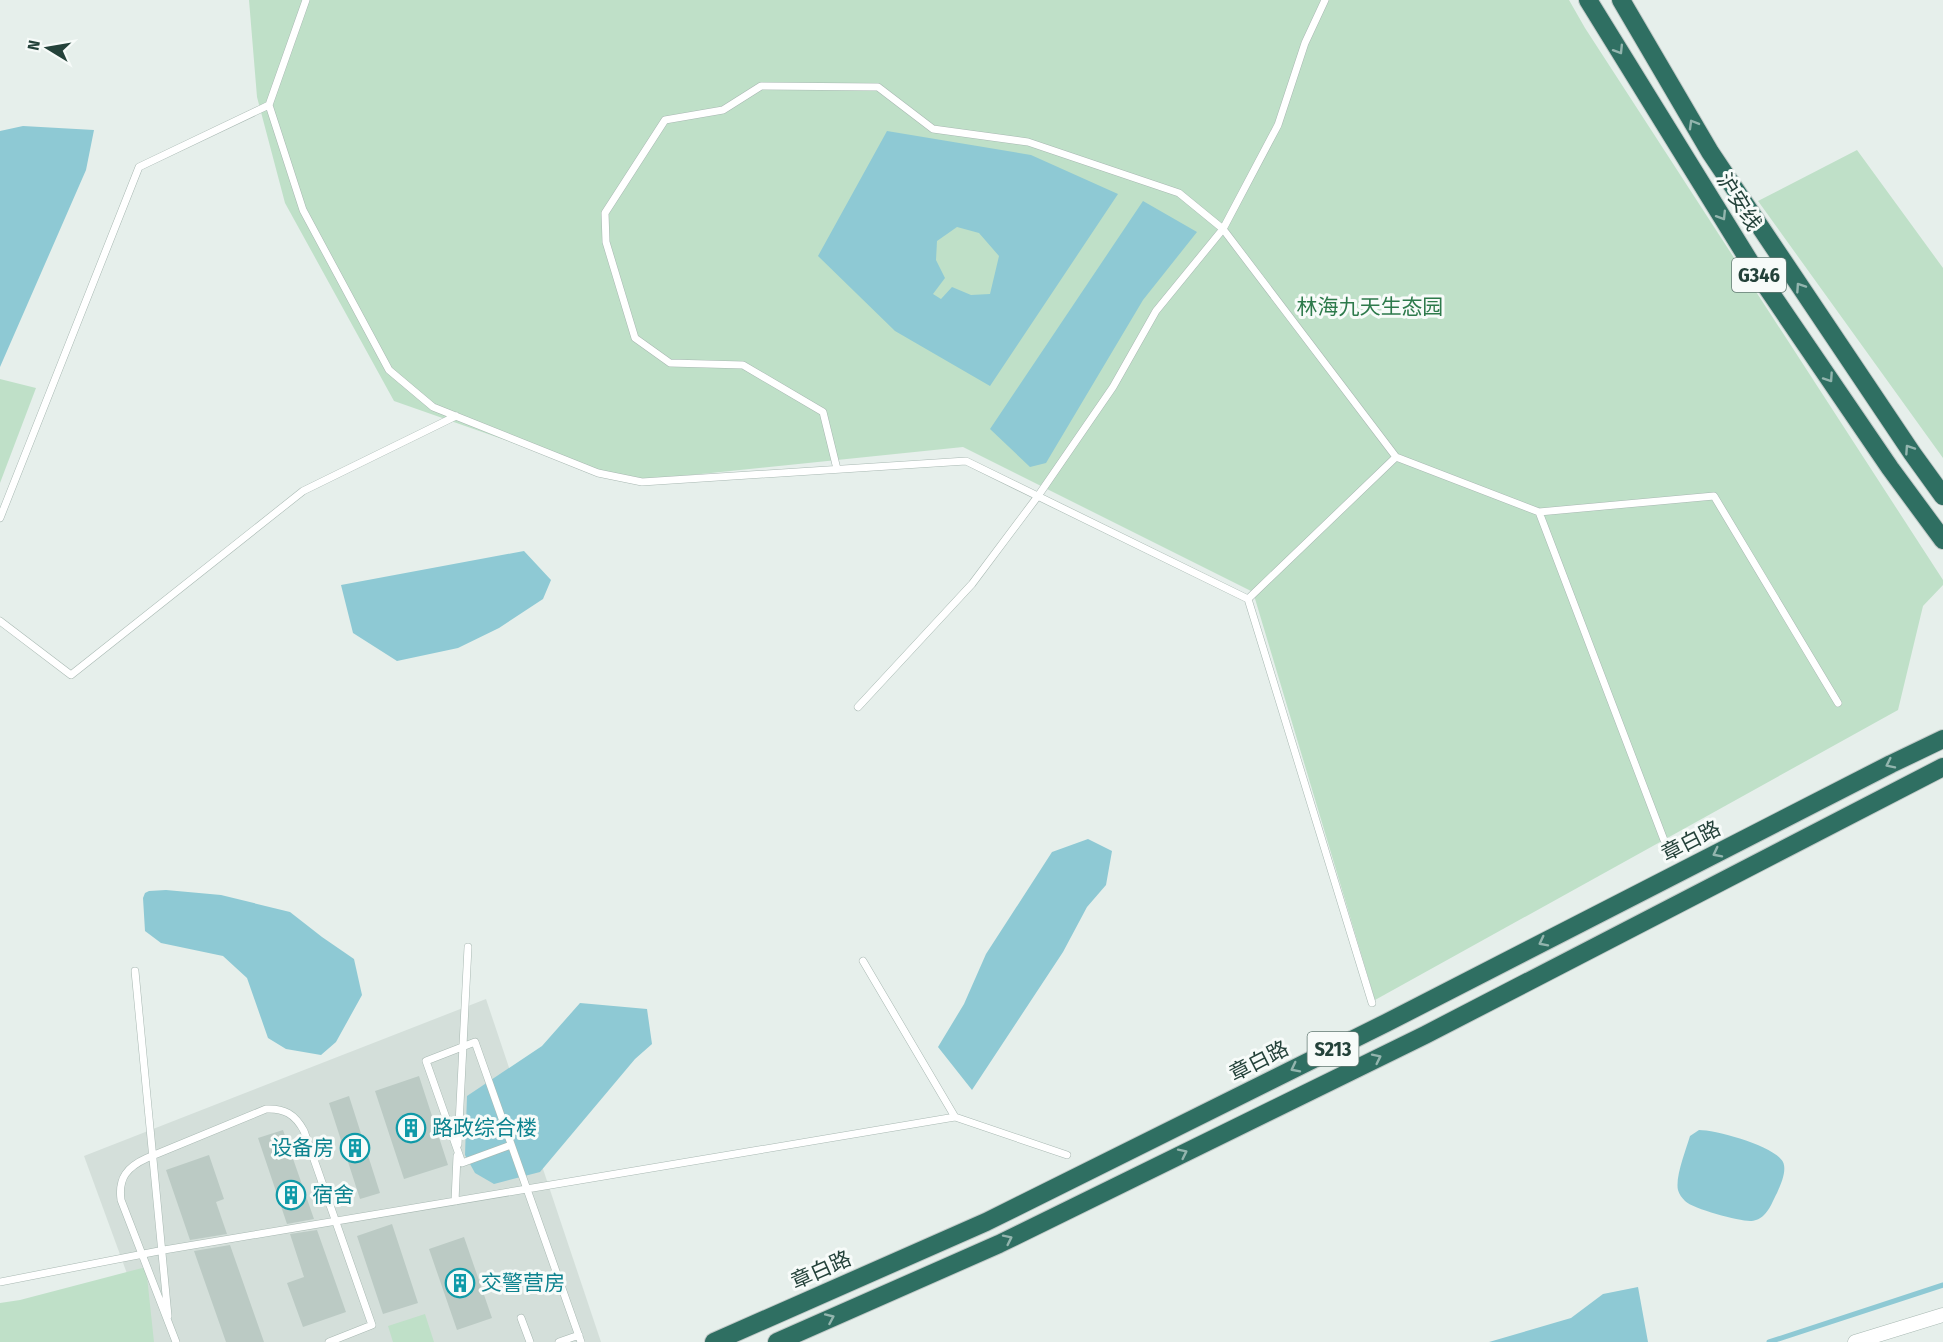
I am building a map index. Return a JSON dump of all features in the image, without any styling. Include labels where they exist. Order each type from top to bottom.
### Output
[{"type":"highway","name":"沪安线","points":[[1588,0],[1753,267],[1890,468],[1943,540]]},
{"type":"highway","name":"沪安线","points":[[1621,0],[1710,152],[1943,496]]},
{"type":"highway","points":[[1918,750],[1943,726]]},
{"type":"highway","name":"章白路","points":[[714,1342],[986,1222],[1386,1023],[1943,739]]},
{"type":"highway","name":"S213","points":[[777,1342],[999,1244],[1425,1035],[1943,767]]},
{"type":"highway","points":[[1921,780],[1943,772]]},
{"type":"street","points":[[1855,1342],[1943,1315]]},
{"type":"lane","points":[[306,0],[269,105],[303,210],[389,369],[433,407],[598,473],[642,482],[966,460],[1248,599],[1372,1003]]},
{"type":"lane","points":[[858,707],[972,584],[1038,496],[1113,387],[1156,311],[1223,229],[1278,125],[1305,43],[1325,0]]},
{"type":"lane","points":[[837,469],[823,412],[743,365],[670,363],[635,338],[606,242],[605,213],[664,120],[723,110],[760,86],[878,87],[933,129],[1028,142],[1179,193],[1223,229],[1395,457],[1539,512],[1714,496],[1838,703]]},
{"type":"lane","points":[[0,518],[139,167],[269,105]]},
{"type":"lane","points":[[0,621],[71,675],[303,491],[456,416]]},
{"type":"lane","points":[[1248,599],[1395,457]]},
{"type":"lane","points":[[1539,512],[1664,840]]},
{"type":"lane","points":[[455,1201],[468,947]]},
{"type":"lane","points":[[862,961],[955,1117]]},
{"type":"lane","points":[[135,971],[171,1342]]},
{"type":"lane","points":[[511,1145],[462,1163],[426,1061],[475,1042],[580,1338],[559,1342]]},
{"type":"lane","points":[[176,1342],[121,1200],[123,1175],[129,1168],[147,1158],[266,1109],[278,1108],[294,1116],[304,1131],[372,1325],[349,1339],[329,1342]]},
{"type":"lane","points":[[0,1282],[162,1251],[955,1117],[1067,1155]]},
{"type":"lane","points":[[521,1318],[530,1342]]},
{"type":"shaded area","points":[[486,999],[601,1342],[152,1342],[84,1156]]},
{"type":"green space","name":"林海九天生态园","points":[[249,0],[1569,0],[1943,580],[1943,585],[1923,606],[1898,710],[1375,1000],[1253,592],[963,447],[624,482],[394,401],[285,203],[257,97]]},
{"type":"green space","points":[[1857,150],[1943,268],[1943,458],[1758,201]]},
{"type":"green space","points":[[0,379],[36,388],[0,483]]},
{"type":"green space","points":[[146,1267],[154,1342],[0,1342],[0,1303],[20,1300]]},
{"type":"green space","points":[[425,1314],[434,1342],[393,1342],[388,1326]]},
{"type":"water","points":[[23,126],[94,130],[86,170],[0,367],[0,131]]},
{"type":"water","points":[[887,131],[1031,155],[1118,194],[990,386],[895,331],[818,256]],"holes":[[[957,227],[979,233],[999,256],[990,294],[971,295],[952,287],[941,299],[933,294],[945,278],[936,260],[937,241]]]},
{"type":"water","points":[[1143,201],[1197,232],[1143,300],[1046,463],[1030,467],[990,429]]},
{"type":"water","points":[[524,551],[551,580],[543,599],[499,628],[458,648],[397,661],[353,633],[341,585]]},
{"type":"water","points":[[1088,839],[1112,851],[1106,885],[1087,907],[1063,952],[972,1090],[938,1047],[964,1004],[986,954],[1052,852]]},
{"type":"water","points":[[166,890],[221,895],[290,912],[354,959],[362,995],[336,1042],[321,1055],[286,1049],[268,1038],[247,978],[223,956],[161,943],[145,931],[143,898],[145,893]]},
{"type":"water","points":[[580,1003],[647,1009],[652,1044],[635,1059],[540,1172],[494,1184],[475,1173],[465,1155],[467,1096],[542,1046]]},
{"type":"water","points":[[1699,1130],[1731,1136],[1757,1145],[1769,1150],[1783,1162],[1784,1173],[1780,1186],[1762,1217],[1750,1221],[1727,1217],[1697,1208],[1682,1197],[1677,1185],[1679,1171],[1690,1136]]},
{"type":"water","points":[[1638,1287],[1648,1342],[1489,1342],[1571,1318],[1603,1294]]},
{"type":"building","name":"路政综合楼","points":[[419,1076],[448,1165],[404,1179],[375,1091]]},
{"type":"building","name":"设备房","points":[[349,1096],[380,1193],[360,1199],[329,1103]]},
{"type":"building","name":"宿舍","points":[[283,1130],[314,1219],[287,1224],[258,1138]]},
{"type":"building","points":[[209,1155],[224,1199],[216,1202],[227,1234],[190,1240],[166,1170]]},
{"type":"building","points":[[392,1224],[418,1303],[383,1314],[357,1236]]},
{"type":"building","points":[[317,1230],[346,1312],[303,1327],[287,1283],[304,1277],[290,1234]]},
{"type":"building","name":"交警营房","points":[[464,1237],[492,1318],[457,1330],[429,1249]]},
{"type":"building","points":[[230,1245],[264,1342],[226,1342],[194,1251]]},
{"type":"waterway","points":[[1769,1342],[1943,1285]]},
{"type":"place","name":"路政综合楼","points":[[411,1128]]},
{"type":"place","name":"设备房","points":[[355,1148]]},
{"type":"place","name":"宿舍","points":[[291,1195]]},
{"type":"place","name":"交警营房","points":[[460,1283]]}]
